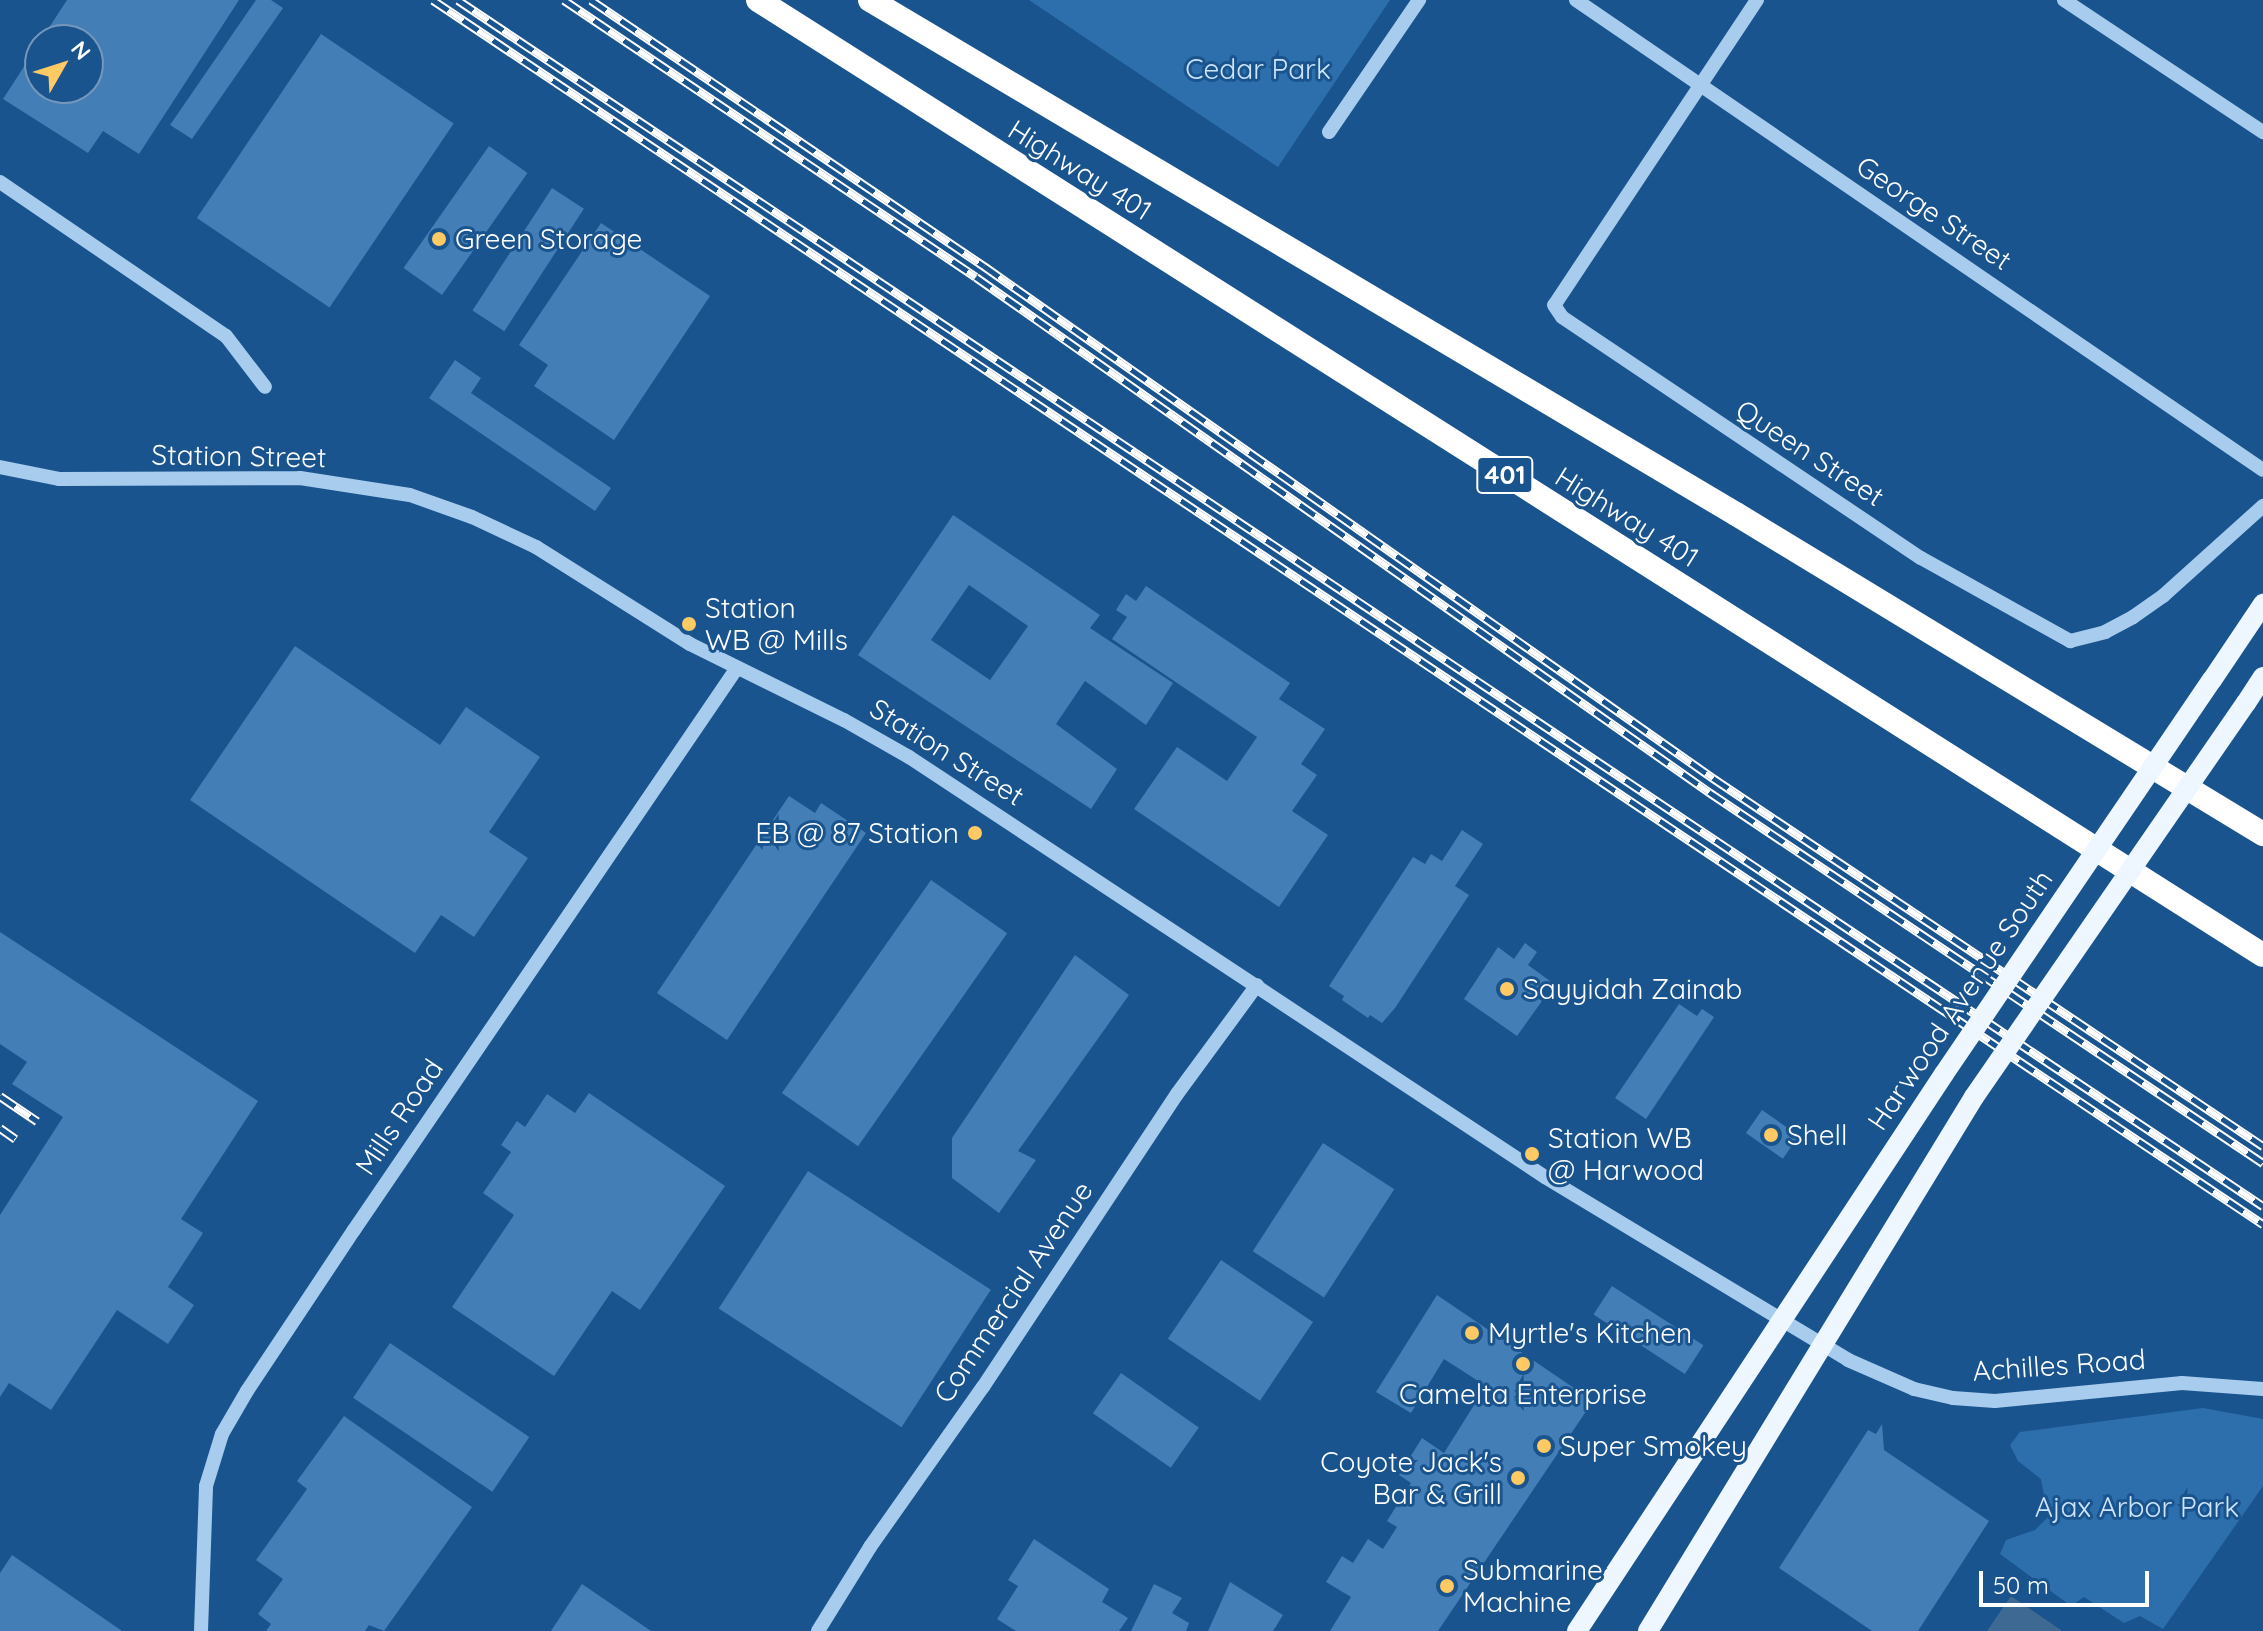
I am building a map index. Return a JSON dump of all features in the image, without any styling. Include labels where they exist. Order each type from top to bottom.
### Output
[{"type":"highway","name":"Highway 401","points":[[758,0],[2260,954]]},
{"type":"highway","name":"Highway 401","points":[[870,0],[1736,514],[2263,834]]},
{"type":"main road","name":"Harwood Avenue South","points":[[1577,1631],[1944,1074],[2263,604]]},
{"type":"main road","points":[[1648,1631],[1974,1097],[2263,677]]},
{"type":"street","points":[[1329,132],[1419,0]]},
{"type":"street","name":"George Street","points":[[1576,0],[2263,470]]},
{"type":"street","points":[[1699,85],[1757,0]]},
{"type":"street","points":[[2064,0],[2263,132]]},
{"type":"street","name":"Queen Street","points":[[1699,85],[1554,305],[1575,329],[1921,558],[2070,641],[2105,632],[2133,617],[2163,596],[2263,506]]},
{"type":"street","points":[[0,182],[226,336],[265,387]]},
{"type":"street","name":"Station Street","points":[[0,467],[59,479],[300,478],[410,495],[472,517],[536,547],[690,644],[844,720],[909,757],[1545,1177],[1780,1321]]},
{"type":"street","name":"Mills Road","points":[[201,1631],[206,1486],[222,1434],[362,1217],[737,668]]},
{"type":"street","name":"Commercial Avenue","points":[[818,1631],[870,1547],[983,1387],[1177,1094],[1257,985]]},
{"type":"street","name":"Achilles Road","points":[[1780,1321],[1820,1345],[1914,1389],[1953,1398],[1995,1401],[2182,1383],[2263,1389]]},
{"type":"green space","name":"Cedar Park","points":[[1029,0],[1390,0],[1278,167]]},
{"type":"green space","name":"Ajax Arbor Park","points":[[2203,1408],[2263,1419],[2263,1486],[2163,1629],[2140,1616],[2124,1623],[2084,1597],[2071,1606],[2000,1554],[2006,1540],[2035,1530],[2048,1517],[2041,1479],[2018,1461],[2010,1445],[2020,1432]]},
{"type":"shaded area","points":[[2011,1596],[2061,1630],[2061,1631],[1987,1631]]},
{"type":"building","points":[[67,0],[239,0],[139,154],[103,131],[88,153],[3,99],[24,67],[24,104],[104,104],[104,24],[51,24]]},
{"type":"building","points":[[256,0],[271,0],[283,8],[192,139],[170,125]]},
{"type":"building","points":[[321,34],[454,123],[330,308],[197,218]]},
{"type":"building","points":[[489,146],[528,173],[442,295],[404,268]]},
{"type":"building","points":[[552,188],[584,209],[504,331],[472,310]]},
{"type":"building","points":[[601,223],[710,296],[614,440],[534,386],[548,365],[519,345]]},
{"type":"building","points":[[455,360],[481,378],[471,393],[611,488],[595,511],[429,398]]},
{"type":"building","points":[[953,515],[1100,615],[1090,628],[1173,683],[1146,725],[1085,681],[1056,724],[1117,769],[1091,809],[858,655]],"holes":[[[969,585],[1028,626],[990,680],[931,640]]]},
{"type":"building","points":[[1146,586],[1290,683],[1279,699],[1325,729],[1301,764],[1317,775],[1292,811],[1328,835],[1279,907],[1134,809],[1177,747],[1227,781],[1257,737],[1112,639],[1127,617],[1116,610],[1126,594],[1136,601]]},
{"type":"building","points":[[295,646],[440,745],[466,707],[540,757],[489,832],[528,858],[474,937],[441,915],[415,953],[190,800]]},
{"type":"building","points":[[789,796],[815,813],[821,803],[866,833],[727,1040],[657,993]]},
{"type":"building","points":[[1462,830],[1483,844],[1455,886],[1469,895],[1395,1008],[1382,1023],[1370,1015],[1368,1018],[1342,1000],[1344,996],[1329,986],[1413,857],[1425,864],[1431,854],[1442,861]]},
{"type":"building","points":[[931,880],[1007,933],[858,1146],[782,1093]]},
{"type":"building","points":[[0,932],[258,1101],[181,1219],[203,1233],[168,1287],[194,1305],[168,1344],[117,1310],[51,1410],[9,1383],[0,1397],[0,1215],[63,1117],[12,1084],[27,1062],[0,1044]]},
{"type":"building","name":"Sayyidah Zainab","points":[[1525,943],[1537,952],[1528,965],[1550,981],[1538,998],[1542,1001],[1517,1036],[1464,999],[1498,947],[1514,959]]},
{"type":"building","points":[[1075,955],[1129,995],[1018,1151],[1036,1160],[999,1213],[952,1178],[952,1138]]},
{"type":"building","points":[[1679,1004],[1697,1016],[1702,1009],[1714,1017],[1646,1119],[1615,1098]]},
{"type":"building","points":[[589,1093],[725,1186],[640,1310],[612,1291],[554,1376],[452,1307],[514,1215],[483,1193],[511,1152],[501,1145],[517,1121],[525,1127],[547,1094],[575,1113]]},
{"type":"building","points":[[1762,1110],[1799,1136],[1783,1159],[1746,1133]]},
{"type":"building","points":[[1323,1143],[1394,1189],[1324,1297],[1253,1251]]},
{"type":"building","points":[[808,1171],[991,1290],[902,1427],[719,1309]]},
{"type":"building","points":[[1221,1260],[1313,1322],[1260,1401],[1168,1339]]},
{"type":"building","points":[[1612,1286],[1703,1345],[1685,1374],[1593,1315]]},
{"type":"building","points":[[1437,1295],[1593,1401],[1438,1631],[1330,1631],[1351,1597],[1326,1582],[1342,1556],[1353,1563],[1368,1539],[1383,1549],[1397,1527],[1387,1521],[1411,1483],[1399,1475],[1422,1438],[1444,1453],[1486,1386],[1444,1359],[1411,1413],[1376,1392]]},
{"type":"building","points":[[390,1343],[529,1437],[492,1492],[353,1398]]},
{"type":"building","points":[[1121,1373],[1199,1427],[1171,1468],[1093,1413]]},
{"type":"building","points":[[344,1416],[472,1507],[384,1631],[369,1625],[365,1631],[266,1631],[271,1624],[258,1614],[283,1579],[256,1560],[307,1489],[297,1481]]},
{"type":"building","points":[[1882,1424],[1884,1450],[1989,1521],[1918,1631],[1872,1631],[1779,1568],[1868,1430],[1876,1434]]},
{"type":"building","points":[[1034,1539],[1109,1589],[1102,1602],[1128,1618],[1119,1631],[1016,1631],[997,1619],[1018,1586],[1008,1580]]},
{"type":"building","points":[[12,1555],[122,1631],[0,1631],[0,1573]]},
{"type":"building","points":[[1230,1582],[1283,1615],[1273,1631],[1208,1631]]},
{"type":"building","points":[[582,1584],[651,1631],[551,1631]]},
{"type":"building","points":[[1154,1584],[1182,1598],[1172,1613],[1189,1623],[1186,1631],[1131,1631]]},
{"type":"railway","points":[[433,0],[2263,1224]]},
{"type":"railway","points":[[458,0],[2263,1206]]},
{"type":"railway","points":[[564,0],[976,277],[1709,792],[2263,1163]]},
{"type":"railway","points":[[591,0],[984,266],[1713,778],[2263,1146]]},
{"type":"railway","points":[[0,1096],[37,1121]]},
{"type":"railway","points":[[0,1128],[16,1139]]},
{"type":"place","name":"Green Storage","points":[[439,239]]},
{"type":"place","name":"Station WB @ Mills","points":[[689,624]]},
{"type":"place","name":"EB @ 87 Station","points":[[975,833]]},
{"type":"place","name":"Sayyidah Zainab","points":[[1507,989]]},
{"type":"place","name":"Shell","points":[[1771,1135]]},
{"type":"place","name":"Station WB @ Harwood","points":[[1532,1154]]},
{"type":"place","name":"Myrtle's Kitchen","points":[[1472,1333]]},
{"type":"place","name":"Camelta Enterprise","points":[[1523,1364]]},
{"type":"place","name":"Super Smokey","points":[[1544,1446]]},
{"type":"place","name":"Coyote Jack's Bar & Grill","points":[[1518,1478]]},
{"type":"place","name":"Submarine Machine","points":[[1447,1586]]}]
